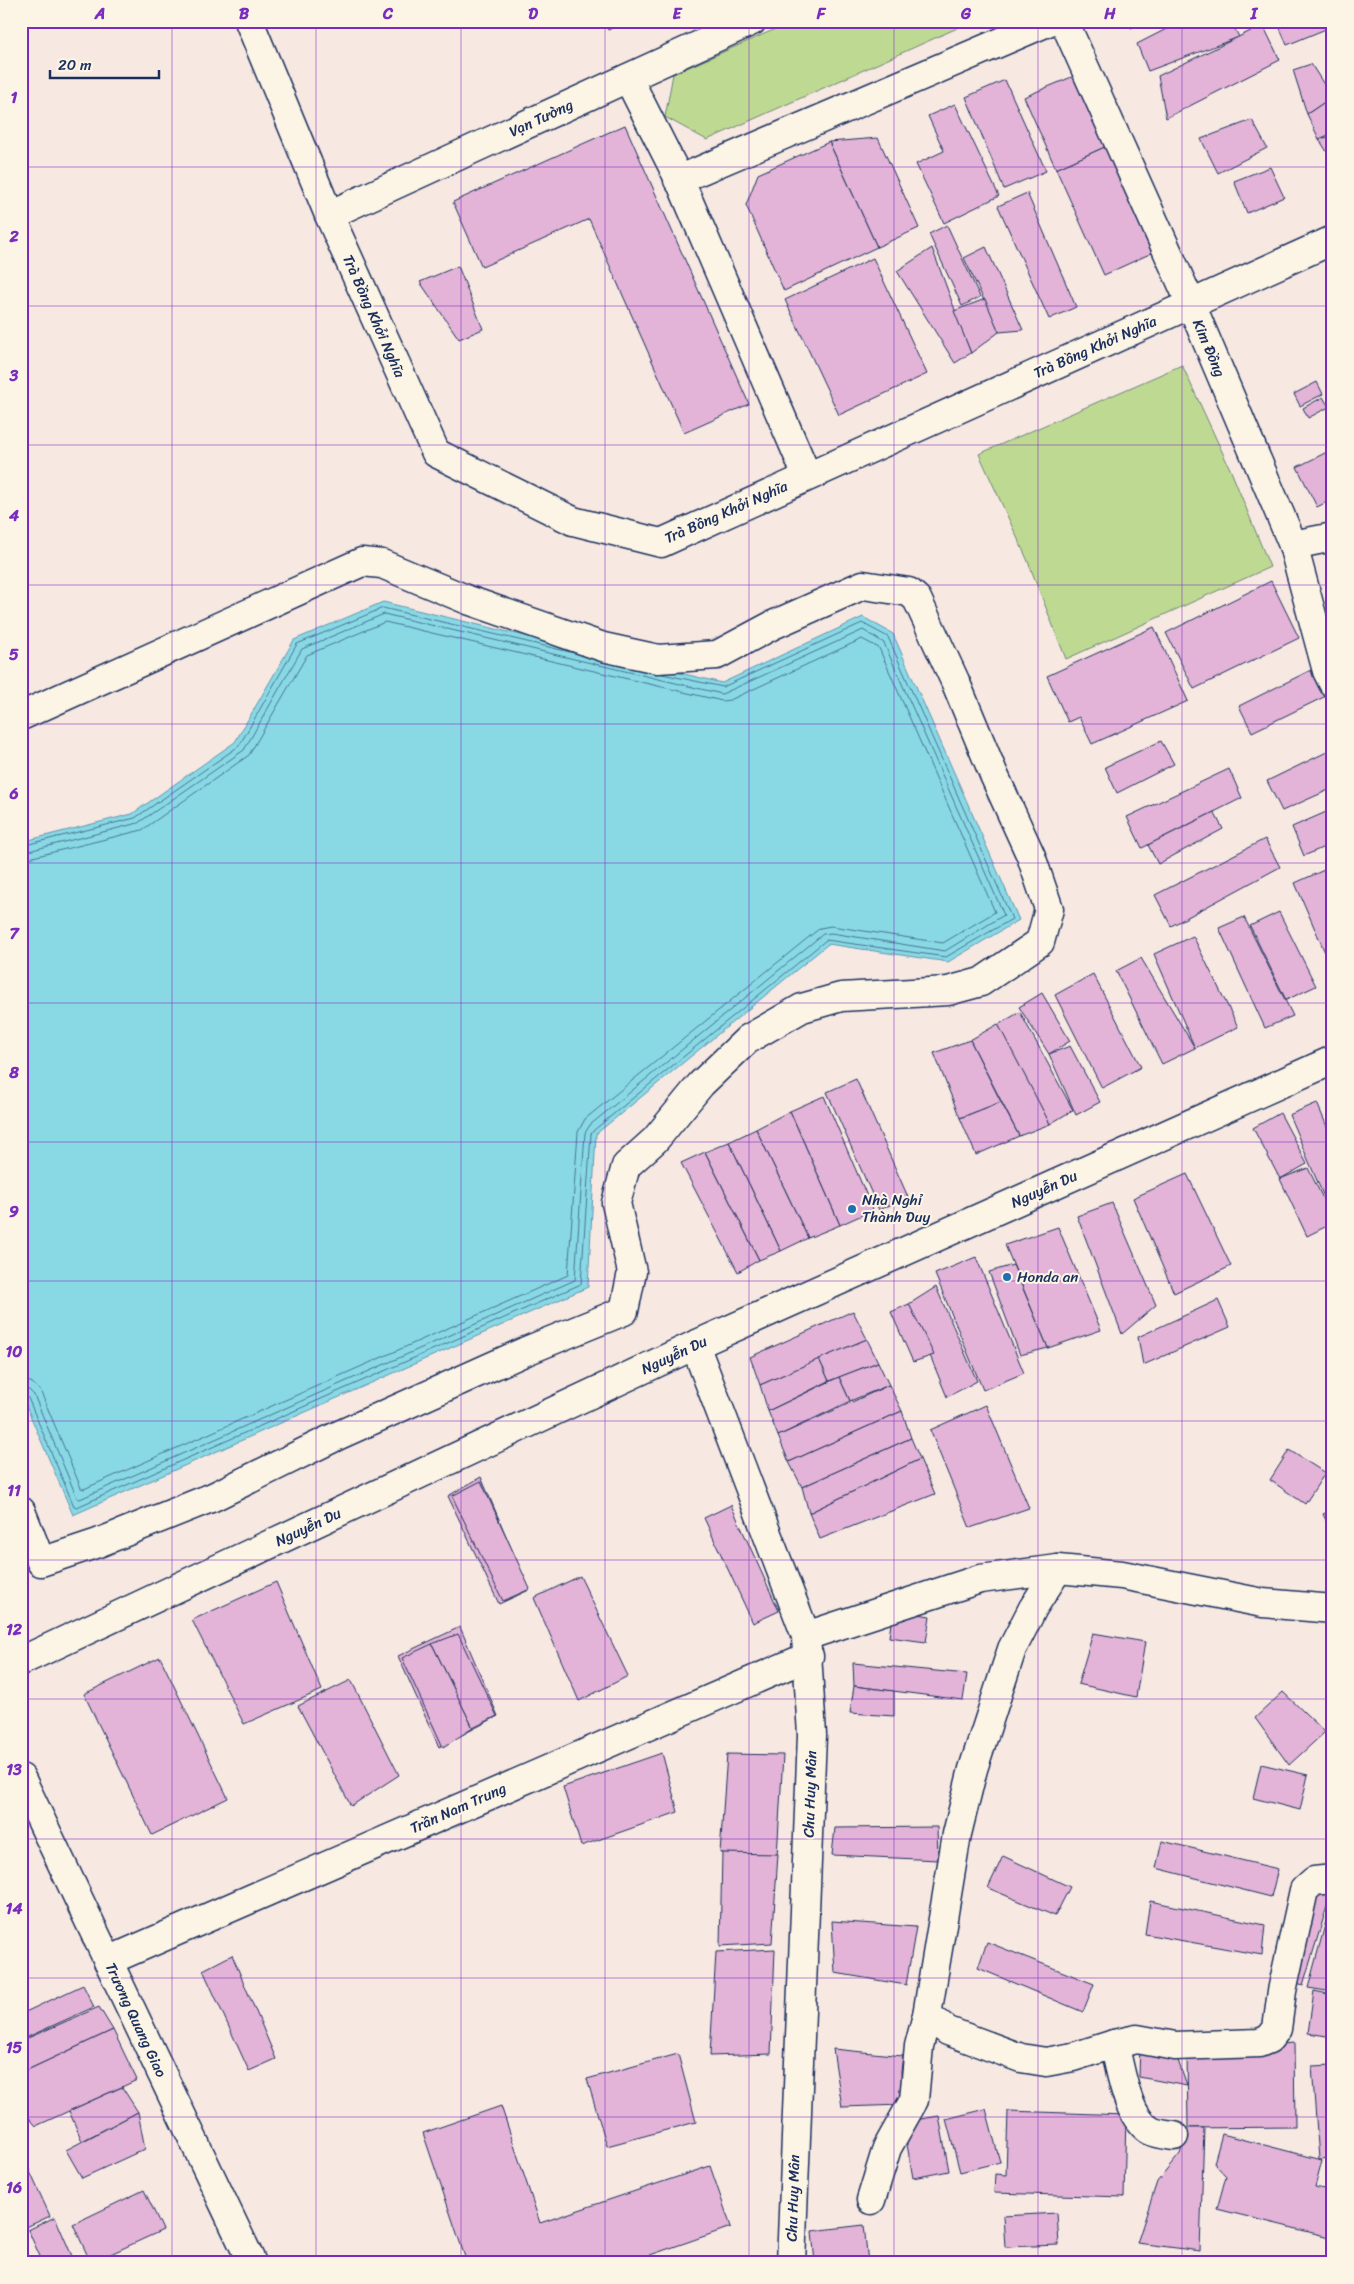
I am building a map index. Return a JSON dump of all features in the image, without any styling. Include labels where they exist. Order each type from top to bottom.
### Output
[{"type":"street","name":"Trà Bồng Khởi Nghĩa","points":[[249,21],[329,215],[436,453],[573,521],[661,543],[1333,240]]},
{"type":"street","name":"Vạn Tường","points":[[329,215],[752,21]]},
{"type":"street","points":[[678,180],[1050,21]]},
{"type":"street","name":"Kim Đồng","points":[[1064,21],[1191,304],[1293,545],[1327,671],[1333,684]]},
{"type":"street","points":[[628,78],[678,180],[807,476]]},
{"type":"street","points":[[1293,545],[1333,537]]},
{"type":"street","points":[[21,716],[362,562],[382,564],[468,600],[603,648],[658,659],[717,654],[773,625],[863,585],[909,592],[917,599],[955,681],[994,775],[1031,856],[1049,909],[1040,942],[981,982],[948,991],[841,997],[802,1008],[748,1039],[701,1084],[655,1140],[626,1166],[616,1202],[632,1272],[624,1311],[526,1352],[339,1435],[213,1497],[42,1562],[21,1511]]},
{"type":"street","name":"Nguyễn Du","points":[[21,1661],[695,1345],[1333,1060]]},
{"type":"street","name":"Chu Huy Mân","points":[[695,1345],[807,1646],[812,1735],[790,2263]]},
{"type":"street","points":[[871,2200],[887,2148],[914,2100],[919,2046],[927,2015],[956,1834],[973,1769],[1012,1649],[1058,1569]]},
{"type":"street","name":"Trần Nam Trung","points":[[108,1960],[807,1646],[980,1579],[1058,1569],[1122,1575],[1264,1603],[1333,1610]]},
{"type":"street","name":"Trương Quang Giao","points":[[21,1778],[248,2262]]},
{"type":"street","points":[[927,2015],[948,2030],[1021,2058],[1046,2062],[1074,2057],[1114,2044],[1137,2040],[1175,2046],[1259,2043],[1269,2039],[1277,2029],[1282,1991],[1304,1890],[1314,1881],[1333,1879]]},
{"type":"street","points":[[1114,2044],[1129,2104],[1139,2119],[1151,2131],[1174,2136]]},
{"type":"green space","points":[[794,21],[973,21],[707,140],[665,117],[673,74]]},
{"type":"green space","points":[[1182,365],[1231,471],[1270,567],[1066,659],[1027,559],[979,454]]},
{"type":"water","points":[[383,602],[722,683],[863,617],[893,634],[1019,920],[948,962],[828,944],[596,1134],[588,1287],[73,1515],[21,1394],[21,842],[132,814],[235,742],[294,640]]},
{"type":"building","points":[[604,21],[627,21],[608,30]]},
{"type":"building","points":[[1127,21],[1144,21],[1131,28]]},
{"type":"building","points":[[1182,21],[1231,21],[1239,37],[1148,71],[1137,44]]},
{"type":"building","points":[[1277,21],[1333,21],[1333,26],[1287,45]]},
{"type":"building","points":[[1263,25],[1280,60],[1166,118],[1158,76]]},
{"type":"building","points":[[1311,64],[1332,97],[1307,114],[1293,70]]},
{"type":"building","points":[[1074,76],[1107,146],[1056,169],[1024,97]]},
{"type":"building","points":[[1005,80],[1046,171],[1004,189],[966,97]]},
{"type":"building","points":[[1332,97],[1333,133],[1319,139],[1307,114]]},
{"type":"building","points":[[955,104],[999,196],[944,223],[916,164],[944,151],[928,116]]},
{"type":"building","points":[[1252,120],[1267,148],[1218,173],[1201,139]]},
{"type":"building","points":[[625,125],[749,404],[684,433],[589,219],[482,267],[453,202]]},
{"type":"building","points":[[1333,136],[1333,160],[1332,160],[1319,139]]},
{"type":"building","points":[[878,138],[919,228],[877,247],[829,142]]},
{"type":"building","points":[[829,142],[877,247],[784,291],[746,205],[758,174]]},
{"type":"building","points":[[1107,146],[1154,252],[1104,275],[1056,169]]},
{"type":"building","points":[[1270,167],[1284,197],[1247,213],[1234,181]]},
{"type":"building","points":[[1027,193],[1076,307],[1049,319],[998,206]]},
{"type":"building","points":[[947,225],[980,297],[962,306],[929,234]]},
{"type":"building","points":[[986,247],[1023,330],[999,332],[964,258]]},
{"type":"building","points":[[932,248],[971,353],[955,363],[897,271]]},
{"type":"building","points":[[873,258],[927,374],[839,415],[785,300]]},
{"type":"building","points":[[458,266],[483,329],[459,339],[420,282]]},
{"type":"building","points":[[985,299],[999,332],[971,353],[954,311]]},
{"type":"building","points":[[1317,382],[1323,394],[1300,406],[1294,394]]},
{"type":"building","points":[[1323,397],[1329,407],[1308,418],[1303,408]]},
{"type":"building","points":[[1333,449],[1333,499],[1317,507],[1297,467]]},
{"type":"building","points":[[1271,581],[1299,638],[1194,689],[1166,633]]},
{"type":"building","points":[[1154,627],[1188,701],[1092,744],[1079,717],[1068,722],[1047,676]]},
{"type":"building","points":[[1315,668],[1328,695],[1252,732],[1239,706]]},
{"type":"building","points":[[1161,741],[1174,764],[1117,793],[1105,767]]},
{"type":"building","points":[[1333,749],[1333,788],[1282,811],[1267,781]]},
{"type":"building","points":[[1229,769],[1242,798],[1142,848],[1127,817]]},
{"type":"building","points":[[1333,809],[1333,843],[1304,856],[1292,827]]},
{"type":"building","points":[[1214,812],[1223,829],[1158,864],[1148,845]]},
{"type":"building","points":[[1265,839],[1280,867],[1171,926],[1155,895]]},
{"type":"building","points":[[1333,866],[1333,971],[1295,883]]},
{"type":"building","points":[[1279,912],[1316,986],[1286,1000],[1250,926]]},
{"type":"building","points":[[1244,917],[1293,1016],[1265,1028],[1219,928]]},
{"type":"building","points":[[1193,936],[1238,1027],[1195,1048],[1154,954]]},
{"type":"building","points":[[1141,958],[1195,1048],[1162,1064],[1116,971]]},
{"type":"building","points":[[1093,974],[1141,1067],[1102,1088],[1055,995]]},
{"type":"building","points":[[1042,993],[1070,1041],[1049,1054],[1019,1007]]},
{"type":"building","points":[[1020,1012],[1073,1110],[1050,1124],[994,1027]]},
{"type":"building","points":[[998,1024],[1050,1124],[1019,1136],[970,1040]]},
{"type":"building","points":[[970,1040],[1001,1102],[960,1118],[934,1053]]},
{"type":"building","points":[[1070,1046],[1100,1102],[1076,1115],[1049,1054]]},
{"type":"building","points":[[856,1079],[908,1197],[879,1210],[827,1092]]},
{"type":"building","points":[[824,1096],[873,1210],[840,1225],[790,1111]]},
{"type":"building","points":[[1001,1102],[1019,1136],[976,1155],[960,1118]]},
{"type":"building","points":[[1317,1103],[1333,1141],[1333,1218],[1289,1115]]},
{"type":"building","points":[[790,1111],[840,1225],[808,1238],[756,1129]]},
{"type":"building","points":[[1280,1113],[1307,1164],[1280,1179],[1253,1128]]},
{"type":"building","points":[[756,1129],[808,1238],[781,1251],[729,1142]]},
{"type":"building","points":[[729,1142],[781,1251],[759,1260],[705,1152]]},
{"type":"building","points":[[705,1152],[759,1260],[738,1272],[681,1163]]},
{"type":"building","points":[[1308,1168],[1333,1219],[1333,1223],[1307,1236],[1280,1179]]},
{"type":"building","points":[[1187,1174],[1231,1266],[1174,1293],[1133,1198]]},
{"type":"building","points":[[1112,1203],[1156,1305],[1122,1334],[1077,1216]]},
{"type":"building","points":[[1058,1227],[1101,1330],[1048,1348],[1005,1245]]},
{"type":"building","points":[[976,1257],[1024,1373],[983,1390],[935,1274]]},
{"type":"building","points":[[1013,1265],[1048,1348],[1020,1355],[989,1272]]},
{"type":"building","points":[[936,1287],[977,1381],[947,1397],[909,1304]]},
{"type":"building","points":[[1218,1300],[1230,1327],[1143,1365],[1138,1337]]},
{"type":"building","points":[[909,1304],[934,1355],[913,1362],[891,1312]]},
{"type":"building","points":[[853,1311],[867,1339],[760,1385],[750,1357]]},
{"type":"building","points":[[867,1339],[878,1362],[829,1381],[819,1359]]},
{"type":"building","points":[[819,1359],[829,1381],[768,1411],[760,1385]]},
{"type":"building","points":[[878,1362],[889,1385],[850,1401],[839,1377]]},
{"type":"building","points":[[839,1377],[850,1401],[778,1436],[768,1411]]},
{"type":"building","points":[[889,1385],[902,1411],[789,1462],[778,1436]]},
{"type":"building","points":[[986,1405],[1029,1508],[970,1528],[930,1430]]},
{"type":"building","points":[[902,1411],[911,1438],[802,1487],[789,1462]]},
{"type":"building","points":[[911,1438],[920,1459],[809,1513],[802,1487]]},
{"type":"building","points":[[1289,1450],[1325,1473],[1305,1504],[1270,1480]]},
{"type":"building","points":[[920,1459],[935,1494],[820,1539],[809,1513]]},
{"type":"building","points":[[481,1477],[529,1590],[499,1604],[448,1496]]},
{"type":"building","points":[[481,1481],[530,1589],[503,1601],[452,1496]]},
{"type":"building","points":[[731,1505],[779,1611],[753,1623],[704,1518]]},
{"type":"building","points":[[1333,1510],[1333,1535],[1323,1514]]},
{"type":"building","points":[[580,1576],[628,1676],[579,1701],[534,1598]]},
{"type":"building","points":[[276,1582],[322,1690],[244,1724],[192,1620]]},
{"type":"building","points":[[893,1610],[930,1616],[926,1642],[889,1637]]},
{"type":"building","points":[[460,1627],[498,1716],[439,1747],[398,1656]]},
{"type":"building","points":[[1093,1633],[1145,1642],[1136,1697],[1078,1684]]},
{"type":"building","points":[[458,1634],[497,1716],[473,1728],[432,1644]]},
{"type":"building","points":[[432,1644],[473,1728],[443,1747],[402,1658]]},
{"type":"building","points":[[160,1657],[228,1798],[152,1835],[84,1694]]},
{"type":"building","points":[[853,1663],[967,1674],[963,1700],[854,1686]]},
{"type":"building","points":[[351,1680],[399,1775],[351,1806],[298,1706]]},
{"type":"building","points":[[854,1686],[894,1691],[894,1716],[850,1713]]},
{"type":"building","points":[[1283,1692],[1325,1732],[1289,1765],[1255,1718]]},
{"type":"building","points":[[662,1753],[678,1812],[581,1846],[563,1787]]},
{"type":"building","points":[[727,1754],[783,1755],[777,1856],[720,1853]]},
{"type":"building","points":[[1261,1764],[1308,1775],[1300,1810],[1253,1798]]},
{"type":"building","points":[[937,1827],[938,1860],[832,1855],[835,1828]]},
{"type":"building","points":[[1162,1841],[1278,1869],[1271,1897],[1156,1868]]},
{"type":"building","points":[[722,1853],[778,1854],[772,1943],[720,1946]]},
{"type":"building","points":[[1003,1856],[1070,1887],[1055,1916],[988,1888]]},
{"type":"building","points":[[1312,1886],[1333,1887],[1303,1985],[1288,1980]]},
{"type":"building","points":[[1333,1895],[1333,1992],[1308,1988]]},
{"type":"building","points":[[1150,1901],[1265,1925],[1262,1955],[1145,1934]]},
{"type":"building","points":[[832,1921],[916,1927],[906,1985],[835,1973]]},
{"type":"building","points":[[987,1942],[1094,1984],[1083,2012],[978,1968]]},
{"type":"building","points":[[775,1949],[771,2054],[710,2056],[716,1952]]},
{"type":"building","points":[[232,1955],[276,2059],[249,2071],[203,1970]]},
{"type":"building","points":[[83,1985],[94,2007],[21,2040],[21,2014]]},
{"type":"building","points":[[1314,1991],[1333,1995],[1333,2037],[1308,2033]]},
{"type":"building","points":[[99,2007],[113,2030],[21,2073],[21,2041]]},
{"type":"building","points":[[113,2030],[137,2080],[36,2126],[21,2108],[21,2073]]},
{"type":"building","points":[[1294,2043],[1295,2127],[1188,2128],[1187,2052]]},
{"type":"building","points":[[1140,2044],[1175,2052],[1187,2086],[1139,2077]]},
{"type":"building","points":[[833,2049],[903,2056],[901,2071],[903,2105],[842,2107]]},
{"type":"building","points":[[678,2054],[696,2122],[607,2146],[587,2079]]},
{"type":"building","points":[[1333,2065],[1333,2158],[1319,2159],[1312,2066]]},
{"type":"building","points":[[122,2087],[138,2112],[82,2141],[69,2111]]},
{"type":"building","points":[[501,2106],[540,2223],[710,2166],[731,2227],[627,2263],[467,2263],[423,2133]]},
{"type":"building","points":[[986,2109],[1000,2162],[960,2172],[946,2119]]},
{"type":"building","points":[[1008,2111],[1126,2115],[1124,2197],[994,2193],[995,2174],[1006,2175]]},
{"type":"building","points":[[138,2112],[145,2149],[82,2178],[66,2150]]},
{"type":"building","points":[[939,2116],[949,2171],[913,2178],[903,2122]]},
{"type":"building","points":[[1188,2128],[1204,2128],[1200,2251],[1137,2243],[1157,2182],[1180,2154]]},
{"type":"building","points":[[1222,2134],[1322,2160],[1315,2187],[1333,2191],[1333,2238],[1217,2209],[1226,2176],[1214,2163]]},
{"type":"building","points":[[27,2165],[50,2216],[22,2229],[21,2168]]},
{"type":"building","points":[[144,2190],[163,2230],[91,2263],[73,2224]]},
{"type":"building","points":[[1057,2213],[1059,2245],[1005,2247],[1003,2216]]},
{"type":"building","points":[[55,2217],[75,2263],[43,2263],[28,2230]]},
{"type":"building","points":[[864,2225],[868,2263],[815,2263],[812,2231]]},
{"type":"place","name":"Nhà Nghỉ Thành Duy","points":[[852,1209]]},
{"type":"place","name":"Honda an","points":[[1007,1277]]}]
